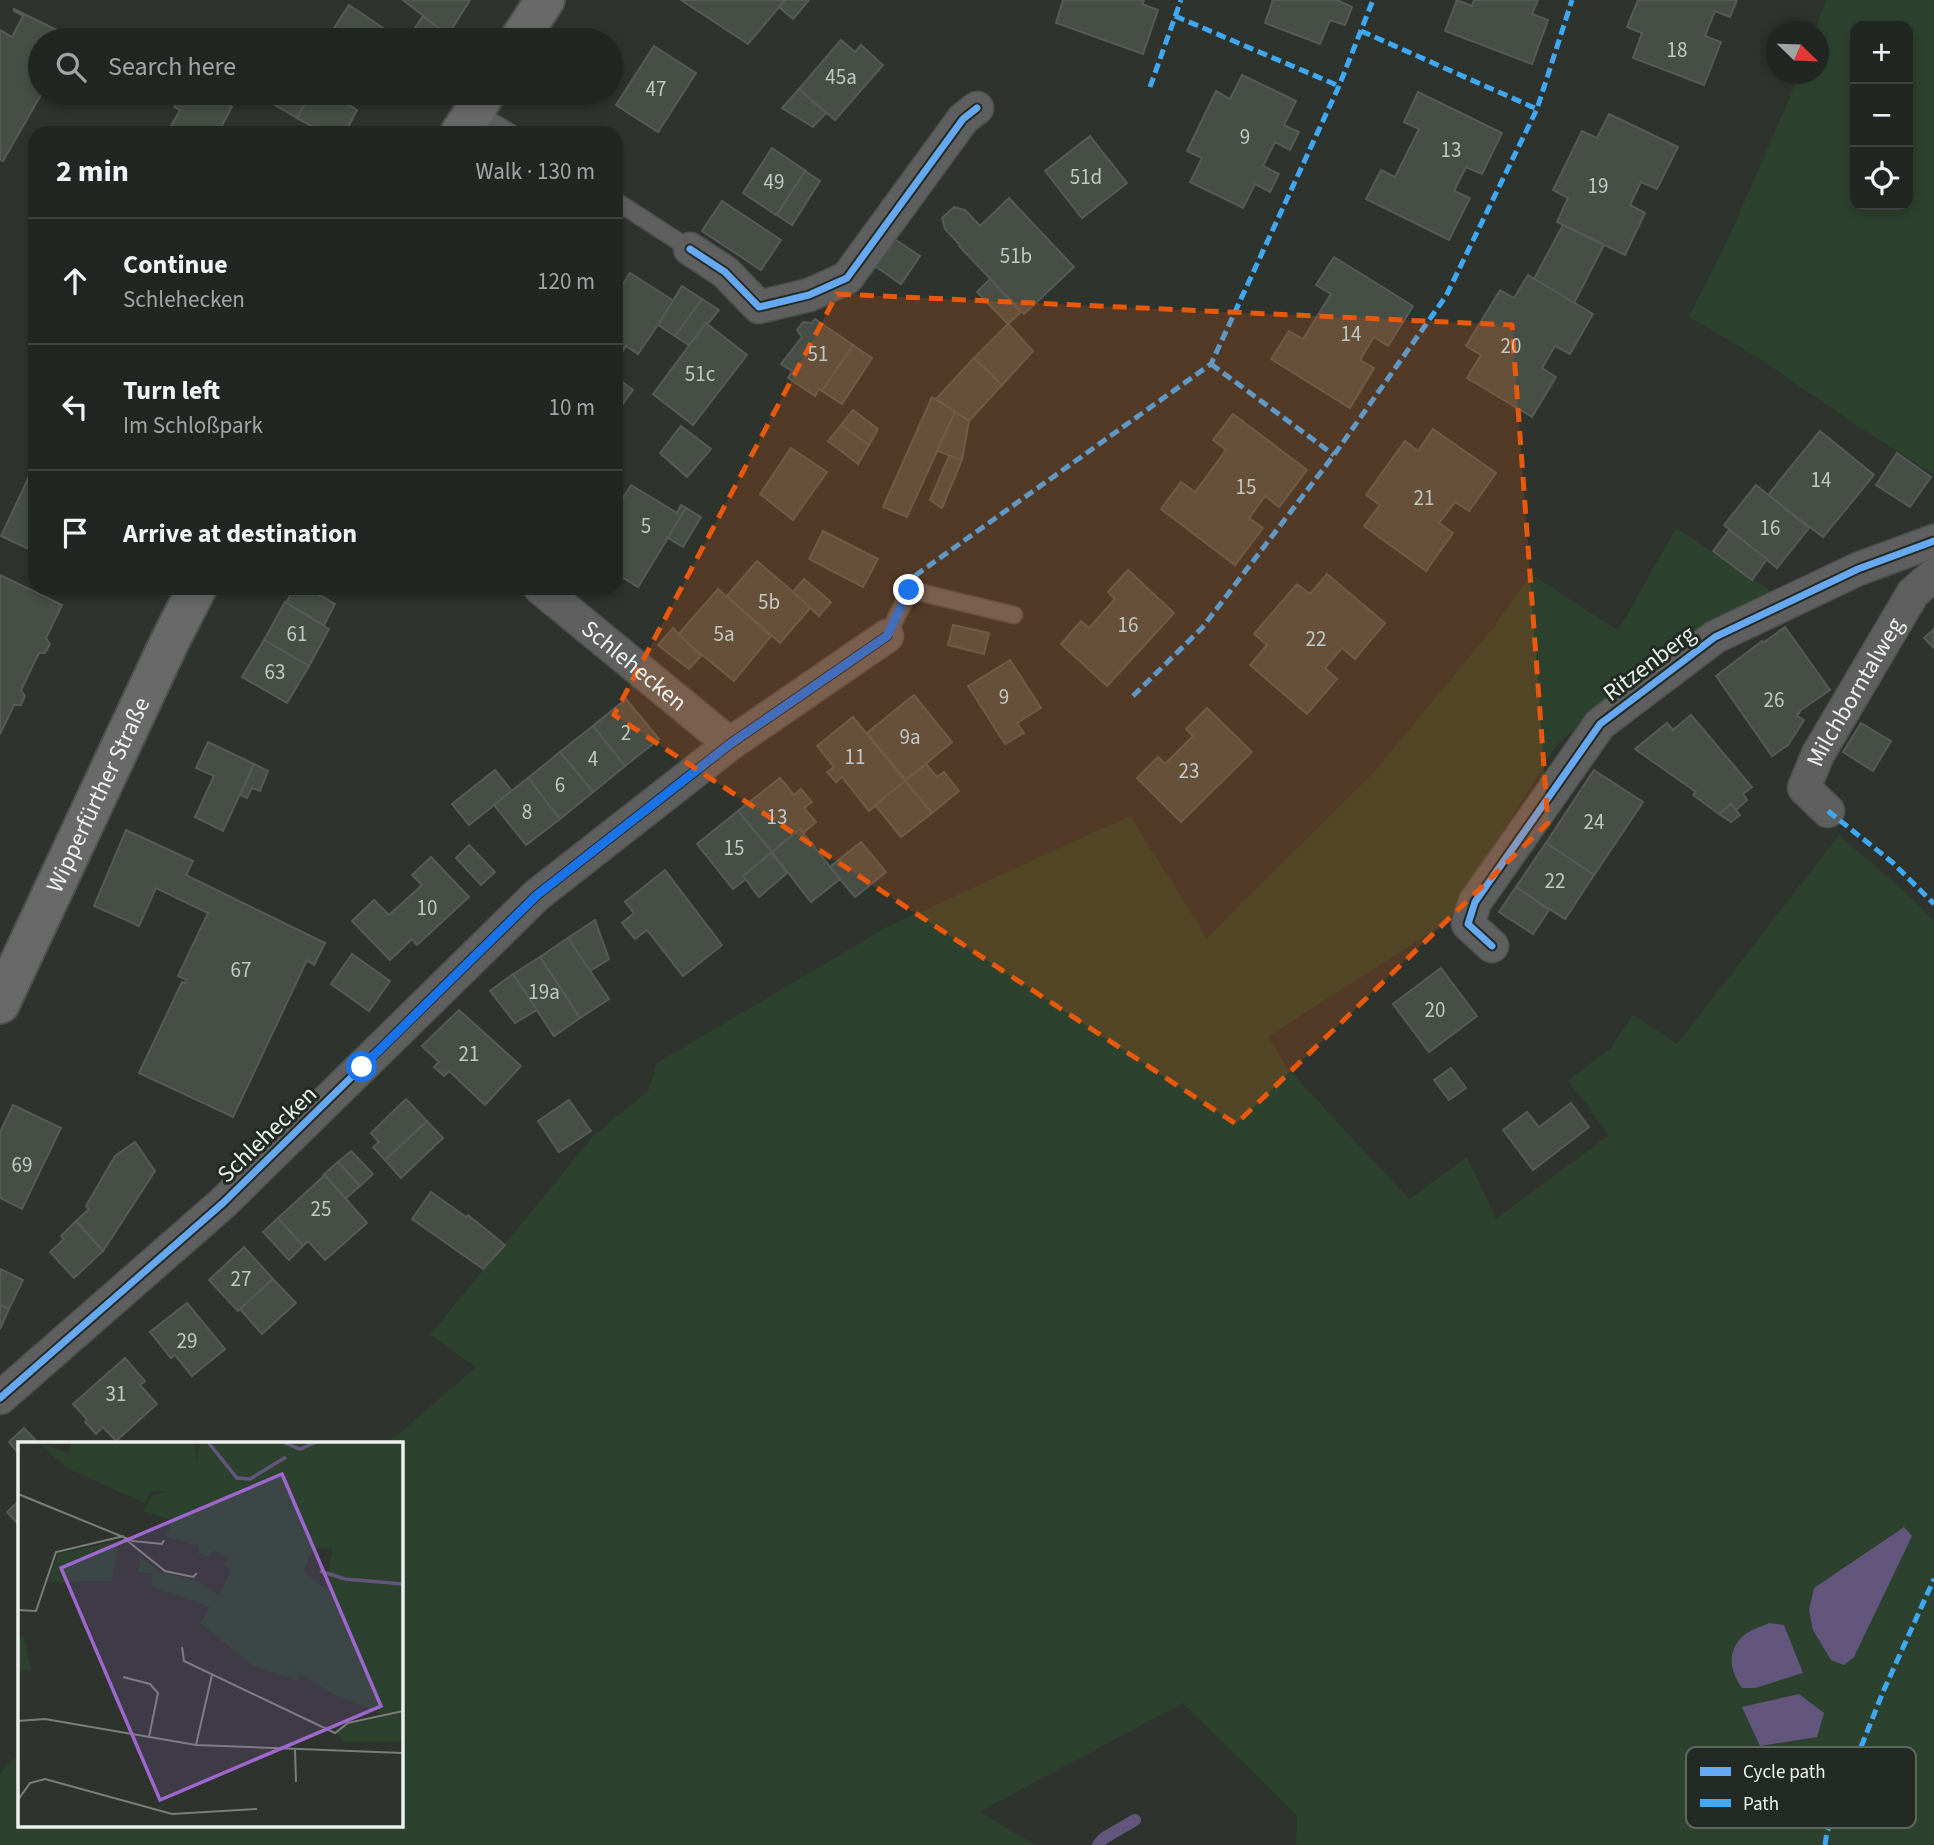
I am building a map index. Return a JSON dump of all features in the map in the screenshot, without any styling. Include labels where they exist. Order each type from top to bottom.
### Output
[{"type":"main road","points":[[527,28],[545,0]]},
{"type":"main road","name":"Wipperfürther Straße","points":[[0,1004],[193,595]]},
{"type":"street","points":[[690,250],[725,272],[759,307],[809,295],[847,278],[962,120],[977,107]]},
{"type":"street","name":"Ritzenberg","points":[[1492,946],[1468,924],[1475,902],[1600,724],[1715,637],[1858,569],[1934,541]]},
{"type":"street","name":"Milchborntalweg","points":[[1828,811],[1804,788],[1818,754],[1913,593],[1934,575]]},
{"type":"street","name":"Schlehecken","points":[[549,595],[730,744]]},
{"type":"street","name":"Schlehecken","points":[[0,1398],[223,1203],[537,895],[730,744],[887,636]]},
{"type":"lane","points":[[473,112],[498,126]]},
{"type":"lane","points":[[623,206],[690,250]]},
{"type":"lane","points":[[887,636],[909,590],[1014,615]]},
{"type":"highlighted area","points":[[837,294],[1512,325],[1548,823],[1236,1124],[614,715]]},
{"type":"green space","points":[[1826,0],[1934,0],[1934,474],[1860,428],[1762,360],[1689,317],[1734,226],[1796,84],[1829,84],[1829,21],[1819,21]]},
{"type":"green space","points":[[1676,528],[1775,594],[1673,646],[1608,697],[1556,746],[1448,921],[1268,1037],[1289,1070],[1409,1199],[1467,1157],[1496,1219],[1609,1135],[1568,1080],[1611,1048],[1633,1015],[1677,1044],[1839,835],[1913,899],[1934,921],[1934,1845],[1296,1845],[1297,1816],[1183,1703],[979,1812],[1036,1845],[0,1845],[0,1773],[18,1754],[18,1828],[402,1828],[402,1442],[389,1442],[476,1367],[430,1335],[594,1135],[648,1091],[657,1063],[887,927],[1130,816],[1207,938],[1375,771],[1497,623],[1531,574],[1618,631]],"holes":[[[1904,1527],[1818,1637],[1813,1630],[1814,1588]]]},
{"type":"shaded area","points":[[1904,1527],[1912,1536],[1854,1657],[1844,1665],[1831,1660],[1813,1630],[1809,1610],[1814,1588]]},
{"type":"shaded area","points":[[1769,1623],[1784,1625],[1803,1673],[1755,1688],[1742,1688],[1733,1668],[1734,1649],[1746,1634]]},
{"type":"shaded area","points":[[1799,1694],[1824,1713],[1817,1737],[1760,1746],[1742,1707]]},
{"type":"building","points":[[403,0],[470,0],[452,28],[439,28]]},
{"type":"building","points":[[681,0],[785,0],[748,44]]},
{"type":"building","points":[[785,0],[809,0],[793,19],[779,7]]},
{"type":"building","points":[[1063,0],[1144,0],[1142,4],[1158,10],[1143,54],[1056,23]]},
{"type":"building","points":[[1273,0],[1337,0],[1352,7],[1345,25],[1330,20],[1320,44],[1265,23]]},
{"type":"building","points":[[1457,0],[1472,6],[1474,0],[1538,0],[1532,14],[1548,20],[1532,64],[1445,31]]},
{"type":"building","points":[[1638,0],[1737,0],[1730,17],[1715,11],[1705,36],[1721,42],[1704,85],[1633,58],[1642,33],[1627,27]]},
{"type":"building","points":[[349,5],[383,28],[334,28]]},
{"type":"building","points":[[14,11],[53,28],[28,28],[28,105],[35,105],[3,161],[0,160],[0,30],[12,37],[23,16]]},
{"type":"building","points":[[423,16],[439,28],[415,28]]},
{"type":"building","points":[[841,40],[855,52],[861,45],[883,65],[835,120],[799,89]]},
{"type":"building","points":[[654,46],[696,73],[658,132],[616,105],[623,105],[623,94]]},
{"type":"building","points":[[1242,75],[1296,101],[1284,125],[1299,132],[1290,150],[1275,142],[1263,166],[1279,174],[1270,192],[1255,184],[1243,208],[1190,182],[1202,158],[1187,151],[1216,91],[1230,99]]},
{"type":"building","points":[[799,89],[826,113],[813,127],[782,108]]},
{"type":"building","points":[[1418,92],[1502,133],[1482,174],[1466,167],[1454,191],[1470,198],[1449,240],[1366,199],[1381,170],[1395,177],[1419,129],[1404,122]]},
{"type":"building","points":[[175,105],[232,107],[222,126],[171,126],[180,110],[174,107]]},
{"type":"building","points":[[275,105],[304,105],[297,118]]},
{"type":"building","points":[[304,105],[349,105],[357,110],[349,126],[311,126],[297,118]]},
{"type":"building","points":[[1609,114],[1678,147],[1657,189],[1641,182],[1630,205],[1645,213],[1625,255],[1557,222],[1568,198],[1553,190],[1582,131],[1597,138]]},
{"type":"building","points":[[1090,136],[1127,183],[1082,218],[1045,171]]},
{"type":"building","points":[[772,148],[806,171],[776,215],[743,193]]},
{"type":"building","points":[[805,171],[820,181],[792,225],[777,215]]},
{"type":"building","points":[[1009,198],[1074,267],[1024,314],[959,246],[945,229],[942,218],[954,207],[965,210],[980,226]]},
{"type":"building","points":[[722,201],[781,240],[761,270],[702,231]]},
{"type":"building","points":[[1563,225],[1604,245],[1574,303],[1534,279]]},
{"type":"building","points":[[893,238],[920,256],[901,284],[875,266]]},
{"type":"building","points":[[1334,257],[1413,306],[1388,346],[1374,337],[1360,360],[1374,368],[1350,408],[1271,359],[1289,331],[1303,339],[1331,294],[1316,285]]},
{"type":"building","points":[[630,273],[674,301],[638,354],[626,346],[623,351],[623,284]]},
{"type":"building","points":[[1528,275],[1593,314],[1570,354],[1555,346],[1542,368],[1556,377],[1532,417],[1467,378],[1481,355],[1466,346],[1500,290],[1514,298]]},
{"type":"building","points":[[990,279],[1021,312],[1008,324],[977,292]]},
{"type":"building","points":[[682,286],[702,299],[675,336],[658,325]]},
{"type":"building","points":[[702,299],[719,310],[690,346],[675,336]]},
{"type":"building","points":[[815,319],[853,345],[822,391],[819,389],[815,396],[788,378],[792,371],[781,364],[802,337],[797,330],[803,322],[812,323]]},
{"type":"building","points":[[706,323],[747,355],[693,425],[653,394]]},
{"type":"building","points":[[1008,324],[1033,351],[1002,385],[974,358]]},
{"type":"building","points":[[853,345],[872,358],[842,404],[822,391]]},
{"type":"building","points":[[974,358],[1002,385],[969,421],[936,399]]},
{"type":"building","points":[[623,382],[633,390],[623,404]]},
{"type":"building","points":[[932,397],[955,412],[907,517],[883,507]]},
{"type":"building","points":[[853,410],[878,429],[869,445],[841,425]]},
{"type":"building","points":[[955,412],[969,421],[962,460],[937,451]]},
{"type":"building","points":[[1233,414],[1307,470],[1279,507],[1265,496],[1249,518],[1263,528],[1235,565],[1161,509],[1181,482],[1195,492],[1226,450],[1213,440]]},
{"type":"building","points":[[841,425],[869,445],[858,464],[828,441]]},
{"type":"building","points":[[681,426],[711,449],[687,477],[660,453]]},
{"type":"building","points":[[1433,429],[1496,473],[1469,511],[1455,502],[1439,523],[1453,533],[1426,571],[1364,526],[1380,505],[1366,495],[1405,441],[1418,451]]},
{"type":"building","points":[[1820,431],[1874,475],[1823,537],[1768,495]]},
{"type":"building","points":[[791,448],[827,472],[793,520],[760,494]]},
{"type":"building","points":[[1897,453],[1931,477],[1910,507],[1876,485]]},
{"type":"building","points":[[949,456],[962,460],[942,508],[930,500]]},
{"type":"building","points":[[28,479],[28,549],[1,536]]},
{"type":"building","points":[[631,485],[677,513],[681,505],[686,508],[638,587],[623,577],[623,498]]},
{"type":"building","points":[[1756,485],[1809,528],[1777,568],[1724,525]]},
{"type":"building","points":[[686,508],[701,517],[683,547],[668,538]]},
{"type":"building","points":[[1729,530],[1767,559],[1752,580],[1713,551]]},
{"type":"building","points":[[823,531],[878,559],[863,587],[809,559]]},
{"type":"building","points":[[757,561],[811,607],[780,643],[727,596]]},
{"type":"building","points":[[1128,570],[1174,613],[1107,686],[1061,644],[1081,621],[1089,628],[1115,599],[1108,592]]},
{"type":"building","points":[[1327,574],[1385,623],[1355,659],[1342,648],[1325,668],[1337,679],[1307,714],[1250,665],[1267,645],[1254,634],[1297,584],[1310,594]]},
{"type":"building","points":[[0,575],[28,589],[28,595],[41,595],[62,605],[46,638],[50,644],[45,653],[39,653],[21,690],[25,696],[21,705],[14,705],[0,734]]},
{"type":"building","points":[[804,579],[831,602],[819,616],[793,592]]},
{"type":"building","points":[[718,589],[771,636],[734,681],[678,635]]},
{"type":"building","points":[[290,595],[319,595],[335,604],[324,625],[286,603]]},
{"type":"building","points":[[285,602],[329,629],[309,666],[264,640]]},
{"type":"building","points":[[953,625],[989,633],[984,654],[948,645]]},
{"type":"building","points":[[1785,627],[1830,690],[1801,710],[1797,716],[1804,720],[1788,745],[1772,756],[1716,676]]},
{"type":"building","points":[[673,628],[701,656],[689,669],[658,645]]},
{"type":"building","points":[[1934,629],[1934,648],[1924,638]]},
{"type":"building","points":[[264,640],[309,666],[287,703],[242,677]]},
{"type":"building","points":[[1010,660],[1041,708],[1017,723],[1024,733],[1005,744],[968,686]]},
{"type":"building","points":[[914,695],[952,742],[906,780],[867,733]]},
{"type":"building","points":[[626,699],[659,739],[625,766],[593,726]]},
{"type":"building","points":[[1207,708],[1252,752],[1181,822],[1137,778],[1158,757],[1165,764],[1193,736],[1186,729]]},
{"type":"building","points":[[1691,715],[1752,787],[1743,794],[1747,800],[1736,810],[1731,804],[1719,814],[1693,795],[1696,792],[1635,749],[1667,723],[1673,730]]},
{"type":"building","points":[[853,717],[905,781],[869,811],[842,777],[836,782],[827,772],[834,767],[817,746]]},
{"type":"building","points":[[1861,723],[1891,741],[1873,771],[1843,752]]},
{"type":"building","points":[[593,726],[625,766],[593,792],[560,752]]},
{"type":"building","points":[[208,742],[254,764],[223,831],[195,817],[214,776],[196,768]]},
{"type":"building","points":[[560,752],[593,792],[560,819],[528,778]]},
{"type":"building","points":[[254,764],[268,771],[260,791],[252,788],[247,798],[240,795]]},
{"type":"building","points":[[926,764],[937,777],[944,772],[959,791],[932,813],[905,781]]},
{"type":"building","points":[[495,770],[512,791],[469,825],[452,804]]},
{"type":"building","points":[[1594,770],[1643,802],[1594,875],[1546,843]]},
{"type":"building","points":[[528,778],[560,819],[526,845],[494,805]]},
{"type":"building","points":[[780,778],[794,795],[801,789],[812,802],[804,808],[816,822],[803,833],[800,829],[772,852],[738,811]]},
{"type":"building","points":[[905,781],[932,813],[901,837],[875,805]]},
{"type":"building","points":[[1731,804],[1740,815],[1731,822],[1719,814]]},
{"type":"building","points":[[738,811],[772,852],[743,876],[746,879],[733,889],[697,844]]},
{"type":"building","points":[[800,829],[840,879],[811,902],[772,852]]},
{"type":"building","points":[[126,830],[193,861],[186,875],[325,943],[314,965],[307,960],[233,1117],[139,1073],[182,982],[187,980],[178,976],[208,913],[156,888],[139,926],[94,906]]},
{"type":"building","points":[[861,842],[886,872],[855,897],[830,867]]},
{"type":"building","points":[[1546,843],[1594,875],[1565,919],[1516,887]]},
{"type":"building","points":[[469,845],[495,872],[481,885],[456,858]]},
{"type":"building","points":[[771,853],[787,873],[759,897],[743,876]]},
{"type":"building","points":[[431,857],[469,897],[417,945],[412,939],[390,960],[352,921],[374,900],[389,915],[422,885],[412,875]]},
{"type":"building","points":[[665,870],[722,945],[683,976],[647,930],[635,939],[622,923],[634,913],[625,902]]},
{"type":"building","points":[[1516,887],[1549,910],[1533,934],[1499,912]]},
{"type":"building","points":[[595,920],[609,959],[590,971],[568,938]]},
{"type":"building","points":[[568,938],[609,999],[580,1018],[540,957]]},
{"type":"building","points":[[352,954],[390,981],[369,1011],[331,984]]},
{"type":"building","points":[[540,957],[580,1018],[554,1036],[513,974]]},
{"type":"building","points":[[1441,968],[1477,1016],[1429,1052],[1393,1004]]},
{"type":"building","points":[[513,974],[537,1010],[515,1023],[490,991]]},
{"type":"building","points":[[459,1010],[521,1066],[485,1105],[449,1071],[444,1076],[434,1067],[439,1062],[422,1046]]},
{"type":"building","points":[[1451,1068],[1466,1088],[1449,1100],[1434,1080]]},
{"type":"building","points":[[406,1099],[427,1121],[385,1160],[373,1147],[379,1142],[371,1133]]},
{"type":"building","points":[[569,1100],[591,1131],[559,1152],[538,1121]]},
{"type":"building","points":[[1571,1103],[1589,1127],[1533,1170],[1503,1130],[1527,1112],[1539,1127]]},
{"type":"building","points":[[13,1105],[61,1128],[22,1209],[0,1198],[0,1132]]},
{"type":"building","points":[[427,1121],[443,1138],[401,1178],[385,1160]]},
{"type":"building","points":[[135,1142],[155,1171],[103,1251],[76,1221],[89,1209],[86,1206],[115,1156]]},
{"type":"building","points":[[351,1151],[373,1174],[360,1186],[338,1162]]},
{"type":"building","points":[[338,1162],[360,1186],[345,1199],[323,1175]]},
{"type":"building","points":[[325,1175],[367,1223],[325,1260],[308,1241],[303,1246],[278,1218]]},
{"type":"building","points":[[431,1192],[466,1217],[468,1215],[505,1245],[483,1269],[412,1219]]},
{"type":"building","points":[[278,1218],[303,1246],[289,1260],[263,1232]]},
{"type":"building","points":[[76,1221],[103,1251],[74,1278],[50,1252],[64,1239],[61,1236]]},
{"type":"building","points":[[244,1247],[273,1279],[238,1311],[209,1280]]},
{"type":"building","points":[[0,1269],[23,1280],[9,1309],[0,1305]]},
{"type":"building","points":[[273,1279],[296,1303],[262,1334],[240,1309]]},
{"type":"building","points":[[187,1303],[225,1349],[192,1376],[175,1355],[171,1358],[150,1332]]},
{"type":"building","points":[[0,1305],[9,1309],[0,1329]]},
{"type":"building","points":[[125,1358],[145,1381],[140,1385],[157,1404],[116,1441],[103,1427],[96,1434],[73,1404]]},
{"type":"building","points":[[24,1428],[37,1442],[18,1442],[18,1453],[9,1442]]},
{"type":"building","points":[[18,1502],[18,1524],[7,1512]]},
{"type":"waterway","points":[[1098,1845],[1104,1838],[1135,1820]]},
{"type":"marked path","points":[[1150,87],[1181,0]]},
{"type":"marked path","points":[[910,590],[916,575],[1211,364],[1339,86],[1373,0]]},
{"type":"marked path","points":[[1133,696],[1202,628],[1334,455],[1446,296],[1537,109],[1572,0]]},
{"type":"marked path","points":[[1175,16],[1339,86]]},
{"type":"marked path","points":[[1361,31],[1537,109]]},
{"type":"marked path","points":[[1211,364],[1334,455]]},
{"type":"marked path","points":[[1828,811],[1892,862],[1934,904]]},
{"type":"marked path","points":[[1861,1747],[1934,1579]]},
{"type":"marked path","points":[[1825,1845],[1829,1828]]},
{"type":"cycle path","points":[[690,249],[725,272],[759,307],[809,295],[847,278],[963,119],[977,108]]},
{"type":"cycle path","points":[[1492,946],[1468,924],[1475,902],[1600,724],[1715,637],[1858,569],[1934,541]]},
{"type":"cycle path","points":[[0,1398],[223,1203],[537,895],[730,744],[887,636]]},
{"type":"route","points":[[362,1067],[537,895],[730,744],[887,636],[909,590]]}]
